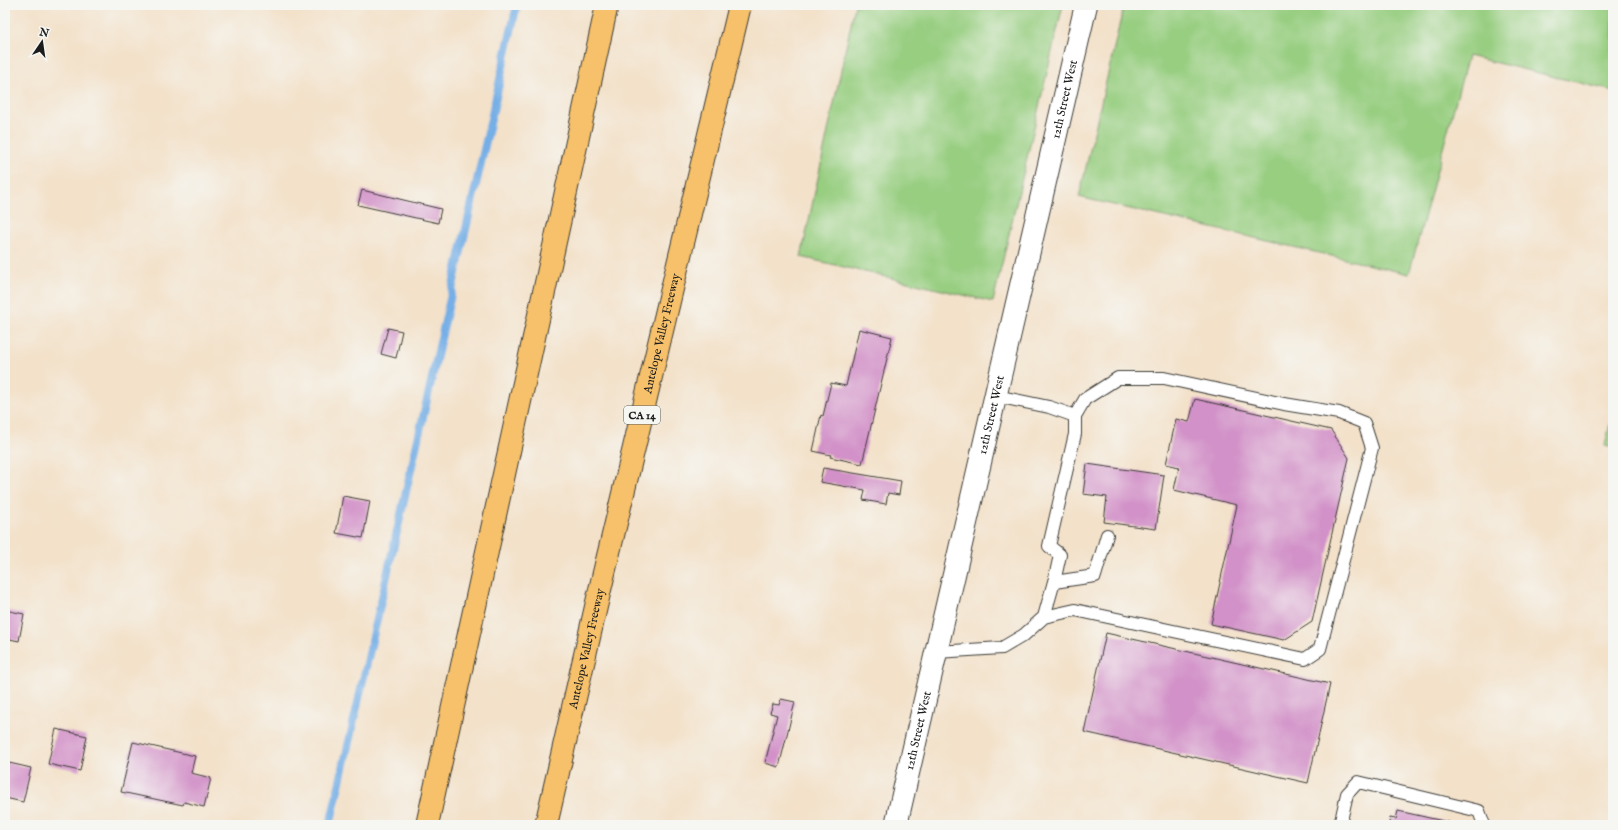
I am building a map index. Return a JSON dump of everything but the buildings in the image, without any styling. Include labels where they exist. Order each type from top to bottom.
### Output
[{"type":"highway","points":[[428,825],[607,5]]},
{"type":"highway","name":"Antelope Valley Freeway","points":[[546,825],[598,598],[740,5]]},
{"type":"street","name":"12th Street West","points":[[896,825],[1086,5]]},
{"type":"lane","points":[[936,652],[1002,648],[1024,635],[1044,618],[1075,610],[1305,658],[1320,649],[1372,448],[1364,423],[1339,413],[1284,404],[1164,378],[1118,378],[1085,399],[1075,416],[1075,434],[1049,546],[1060,555],[1044,618]]},
{"type":"lane","points":[[996,396],[1049,407],[1075,416]]},
{"type":"lane","points":[[1055,578],[1054,582],[1095,576],[1107,535]]},
{"type":"lane","points":[[1340,825],[1347,794],[1358,782],[1479,811],[1484,825]]},
{"type":"green space","points":[[855,5],[1063,5],[993,302],[801,257]]},
{"type":"green space","points":[[1124,5],[1613,5],[1613,91],[1468,56],[1409,274],[1079,197]]},
{"type":"green space","points":[[1613,410],[1613,448],[1605,446]]},
{"type":"waterway","points":[[330,825],[517,5]]}]
